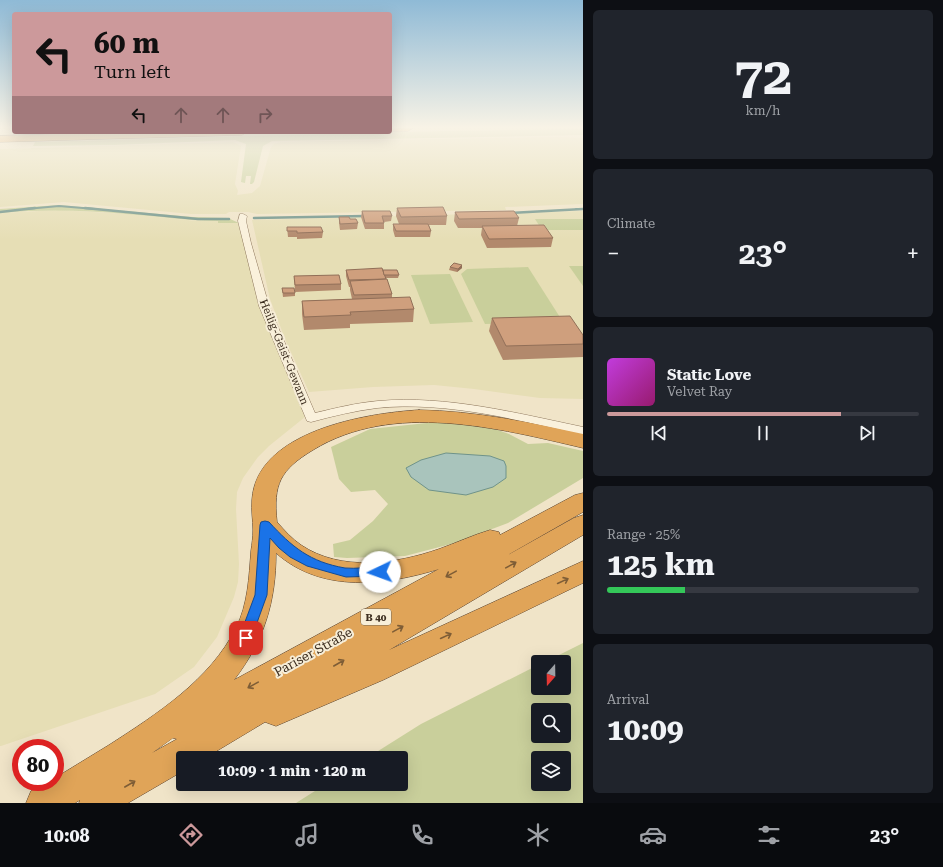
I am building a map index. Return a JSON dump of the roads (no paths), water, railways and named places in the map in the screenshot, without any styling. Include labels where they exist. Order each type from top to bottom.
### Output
[{"type":"highway","points":[[89,792],[206,691],[229,665],[246,638],[261,595],[265,525],[263,513],[266,485],[272,474],[289,456],[331,432],[348,426],[393,418],[445,416],[487,420],[583,441]]},
{"type":"highway","points":[[265,525],[283,545],[294,554],[311,563],[346,572],[369,573],[410,568],[438,560],[465,551],[521,526],[579,511]]},
{"type":"highway","name":"Pariser Straße","points":[[43,803],[89,792],[196,746],[579,511]]},
{"type":"highway","name":"Pariser Straße","points":[[89,792],[579,511]]},
{"type":"highway","points":[[196,746],[373,671],[583,571]]},
{"type":"street","name":"Heilig-Geist-Gewann","points":[[243,216],[242,221],[247,243],[264,306],[311,418],[331,411],[358,406],[380,404],[418,404],[475,409],[583,431]]},
{"type":"water","points":[[446,453],[490,456],[504,461],[506,466],[506,478],[493,487],[466,495],[429,490],[411,477],[406,468],[421,460]]},
{"type":"waterway","points":[[27,209],[59,206],[95,209]]},
{"type":"waterway","points":[[27,209],[35,208]]},
{"type":"waterway","points":[[85,208],[198,219],[229,219]]},
{"type":"waterway","points":[[0,212],[27,209]]},
{"type":"waterway","points":[[510,213],[583,209],[576,209]]},
{"type":"waterway","points":[[254,218],[365,216]]}]
